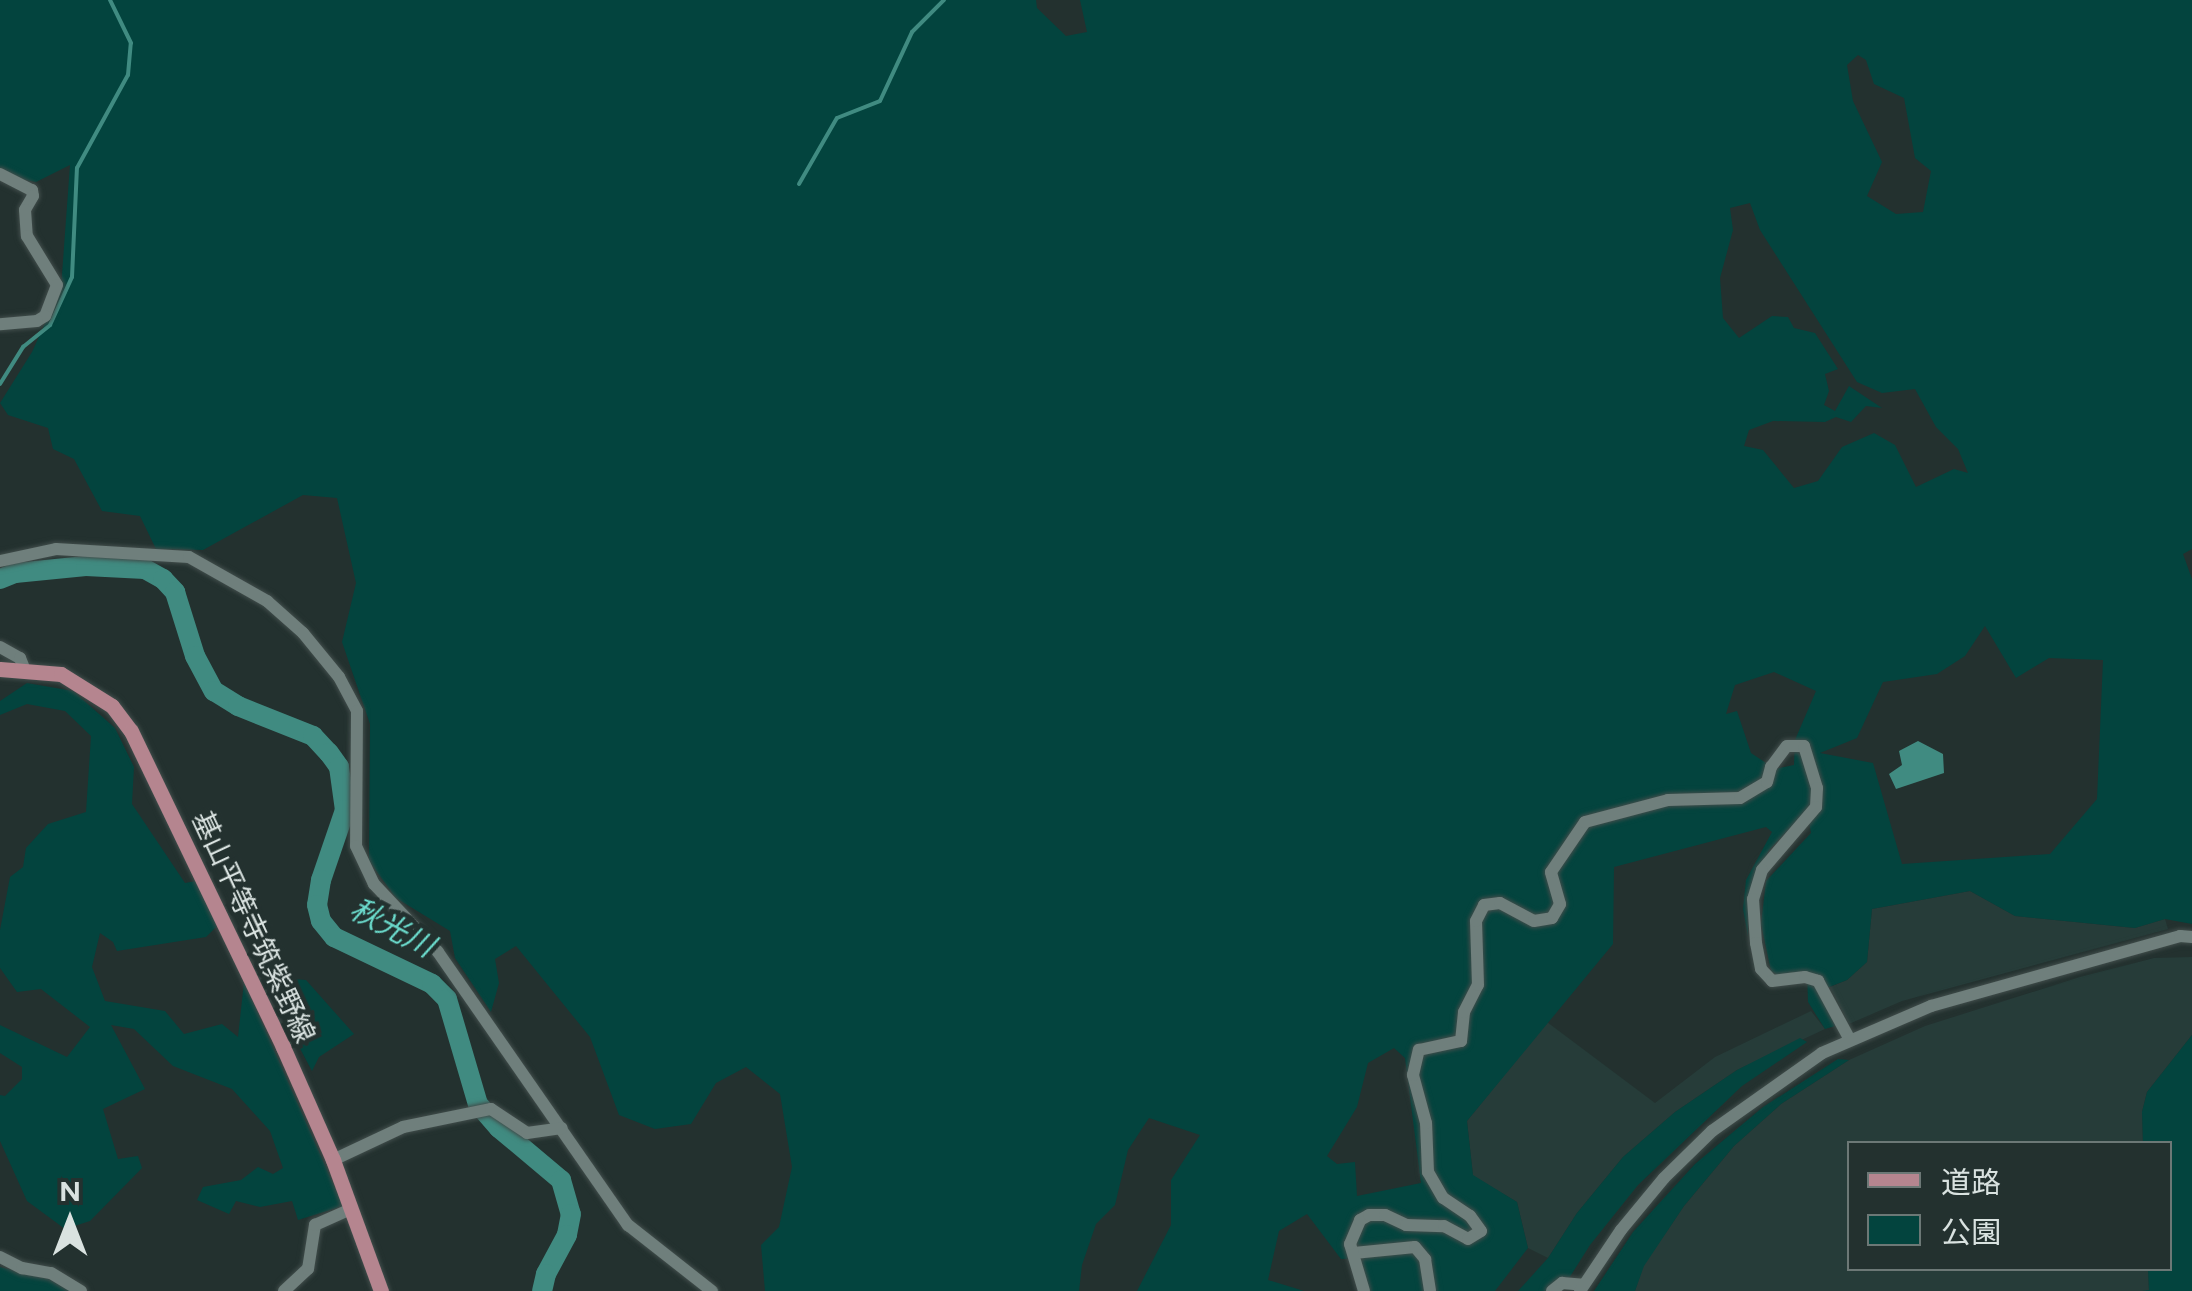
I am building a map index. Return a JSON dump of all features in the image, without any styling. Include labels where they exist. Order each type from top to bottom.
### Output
[{"type":"main road","name":"基山平等寺筑紫野線","points":[[0,669],[62,674],[84,684],[112,706],[132,730],[333,1160],[381,1291]]},
{"type":"street","points":[[0,174],[32,190],[34,196],[25,210],[27,236],[57,285],[44,316],[37,321],[0,324]]},
{"type":"street","points":[[0,561],[56,549],[199,559],[268,601],[303,633],[339,678],[357,712],[356,830],[361,861],[374,884],[438,952],[628,1225],[712,1291]]},
{"type":"street","points":[[0,647],[20,658],[24,668]]},
{"type":"street","points":[[1364,1291],[1352,1233],[1360,1220],[1376,1212],[1406,1225],[1444,1226],[1468,1239],[1481,1230],[1470,1216],[1443,1198],[1428,1172],[1426,1123],[1413,1075],[1419,1050],[1461,1041],[1464,1012],[1478,985],[1476,922],[1484,905],[1500,903],[1534,921],[1552,918],[1560,904],[1550,872],[1580,828],[1594,818],[1668,800],[1740,798],[1767,782],[1770,767],[1788,746],[1804,746],[1817,788],[1816,807],[1762,870],[1753,899],[1756,943],[1761,968],[1772,981],[1805,977],[1818,981],[1849,1038]]},
{"type":"street","points":[[1552,1291],[1562,1283],[1581,1288],[1620,1230],[1712,1131],[1765,1089],[1849,1038],[1931,1006],[2180,936],[2192,937]]},
{"type":"street","points":[[333,1160],[403,1127],[491,1108],[527,1133],[562,1128]]},
{"type":"street","points":[[284,1291],[308,1270],[315,1225],[351,1209]]},
{"type":"street","points":[[1354,1252],[1415,1247],[1425,1260],[1430,1291]]},
{"type":"street","points":[[0,1257],[22,1268],[51,1273],[81,1291]]},
{"type":"shaded area","points":[[1918,741],[1943,754],[1944,773],[1896,789],[1889,774],[1902,765],[1899,751]]},
{"type":"shaded area","points":[[1970,891],[2015,916],[2135,928],[2165,919],[2168,929],[1902,1001],[1849,1024],[1830,987],[1847,980],[1867,962],[1872,909]]},
{"type":"shaded area","points":[[2192,957],[2192,1035],[2147,1092],[2142,1112],[2143,1141],[1847,1141],[1847,1271],[2148,1271],[2149,1291],[1635,1291],[1643,1266],[1684,1206],[1734,1146],[1781,1104],[1849,1060],[1925,1026],[2154,958]]},
{"type":"shaded area","points":[[1811,1011],[1825,1029],[1737,1070],[1675,1112],[1623,1157],[1577,1213],[1548,1258],[1528,1248],[1517,1202],[1473,1176],[1467,1121],[1547,1022],[1655,1103],[1715,1057]]},
{"type":"green space","points":[[0,0],[1036,0],[1037,8],[1066,36],[1087,32],[1080,0],[2192,0],[2192,549],[2183,554],[2192,579],[2192,924],[2165,919],[2135,928],[2015,916],[1970,891],[1872,909],[1867,962],[1847,980],[1819,991],[1835,1026],[1825,1029],[1808,1002],[1807,972],[1779,976],[1771,971],[1761,924],[1766,881],[1811,833],[1807,810],[1769,850],[1749,894],[1748,936],[1743,909],[1746,880],[1772,832],[1766,827],[1614,867],[1613,944],[1467,1121],[1473,1175],[1517,1202],[1528,1248],[1495,1291],[1368,1291],[1359,1258],[1341,1259],[1307,1214],[1279,1231],[1268,1280],[1304,1291],[1137,1291],[1171,1225],[1171,1180],[1200,1135],[1149,1118],[1128,1150],[1115,1205],[1096,1224],[1082,1265],[1079,1291],[765,1291],[761,1245],[779,1227],[792,1167],[780,1094],[746,1067],[716,1083],[691,1124],[655,1129],[619,1115],[590,1037],[516,946],[495,959],[499,983],[491,1012],[455,958],[450,931],[396,898],[369,861],[370,724],[342,642],[356,583],[337,498],[303,495],[203,550],[156,549],[140,516],[102,511],[74,459],[53,449],[48,428],[8,415],[0,403],[32,352],[61,288],[70,165],[36,182],[0,175]],"holes":[[[1858,55],[1866,60],[1874,84],[1904,98],[1915,158],[1931,171],[1923,212],[1896,214],[1867,196],[1882,162],[1853,101],[1847,65]],[[1750,203],[1760,230],[1857,382],[1882,393],[1915,389],[1936,427],[1958,449],[1968,473],[1954,469],[1916,487],[1895,445],[1874,433],[1842,447],[1818,481],[1794,488],[1763,450],[1744,446],[1749,430],[1773,421],[1825,422],[1836,417],[1851,422],[1866,406],[1882,408],[1849,386],[1835,411],[1824,405],[1829,391],[1825,374],[1838,369],[1815,333],[1794,328],[1788,317],[1772,316],[1739,338],[1723,318],[1720,278],[1733,230],[1730,208]],[[1985,626],[2016,678],[2049,658],[2103,660],[2097,799],[2050,854],[1902,864],[1873,763],[1820,753],[1857,738],[1883,682],[1937,674],[1965,656]],[[1774,672],[1816,691],[1795,740],[1794,765],[1775,769],[1751,753],[1737,711],[1726,714],[1735,685]],[[1394,1048],[1405,1058],[1421,1183],[1357,1196],[1355,1162],[1337,1164],[1327,1156],[1357,1107],[1368,1063]]]},
{"type":"green space","points":[[27,683],[73,691],[115,728],[134,767],[132,804],[185,883],[196,881],[217,926],[206,937],[117,951],[113,942],[100,933],[92,967],[105,1001],[165,1011],[184,1034],[222,1024],[238,1037],[244,982],[343,1206],[298,1220],[292,1201],[260,1207],[236,1201],[229,1214],[197,1200],[203,1187],[241,1180],[258,1167],[273,1174],[283,1168],[270,1131],[232,1089],[173,1066],[134,1029],[111,1025],[145,1089],[103,1109],[118,1159],[138,1156],[142,1168],[90,1221],[65,1229],[27,1201],[0,1141],[0,1095],[5,1096],[22,1079],[22,1067],[0,1053],[0,1025],[67,1057],[90,1027],[41,989],[17,992],[0,968],[0,930],[10,877],[23,867],[26,848],[48,824],[86,812],[91,736],[65,711],[27,704],[0,715],[0,701]]},
{"type":"green space","points":[[270,977],[306,980],[354,1034],[319,1057],[312,1071],[267,987]]},
{"type":"green space","points":[[2192,1035],[2192,1291],[2142,1291],[2149,1290],[2148,1271],[2172,1271],[2172,1141],[2143,1141],[2142,1112],[2147,1092]]},
{"type":"green space","points":[[1800,1038],[1807,1042],[1742,1086],[1638,1185],[1590,1245],[1561,1291],[1518,1291],[1548,1258],[1577,1213],[1623,1157],[1675,1112],[1737,1070]]},
{"type":"green space","points":[[1838,1059],[1849,1060],[1781,1104],[1734,1146],[1684,1206],[1644,1266],[1635,1291],[1594,1291],[1633,1232],[1695,1164],[1763,1107]]},
{"type":"green space","points":[[0,1267],[52,1280],[72,1291],[0,1291]]},
{"type":"waterway","points":[[0,384],[23,347],[50,325],[72,277],[77,168],[128,75],[131,43],[110,0]]},
{"type":"waterway","points":[[799,184],[837,118],[880,101],[912,32],[944,0]]},
{"type":"waterway","name":"秋光川","points":[[0,579],[15,573],[86,566],[145,569],[163,579],[175,592],[195,656],[214,691],[238,706],[313,736],[329,753],[339,767],[345,810],[321,880],[317,905],[321,921],[334,937],[432,984],[447,999],[478,1104],[499,1128],[561,1180],[571,1214],[567,1235],[546,1274],[542,1291]]}]
